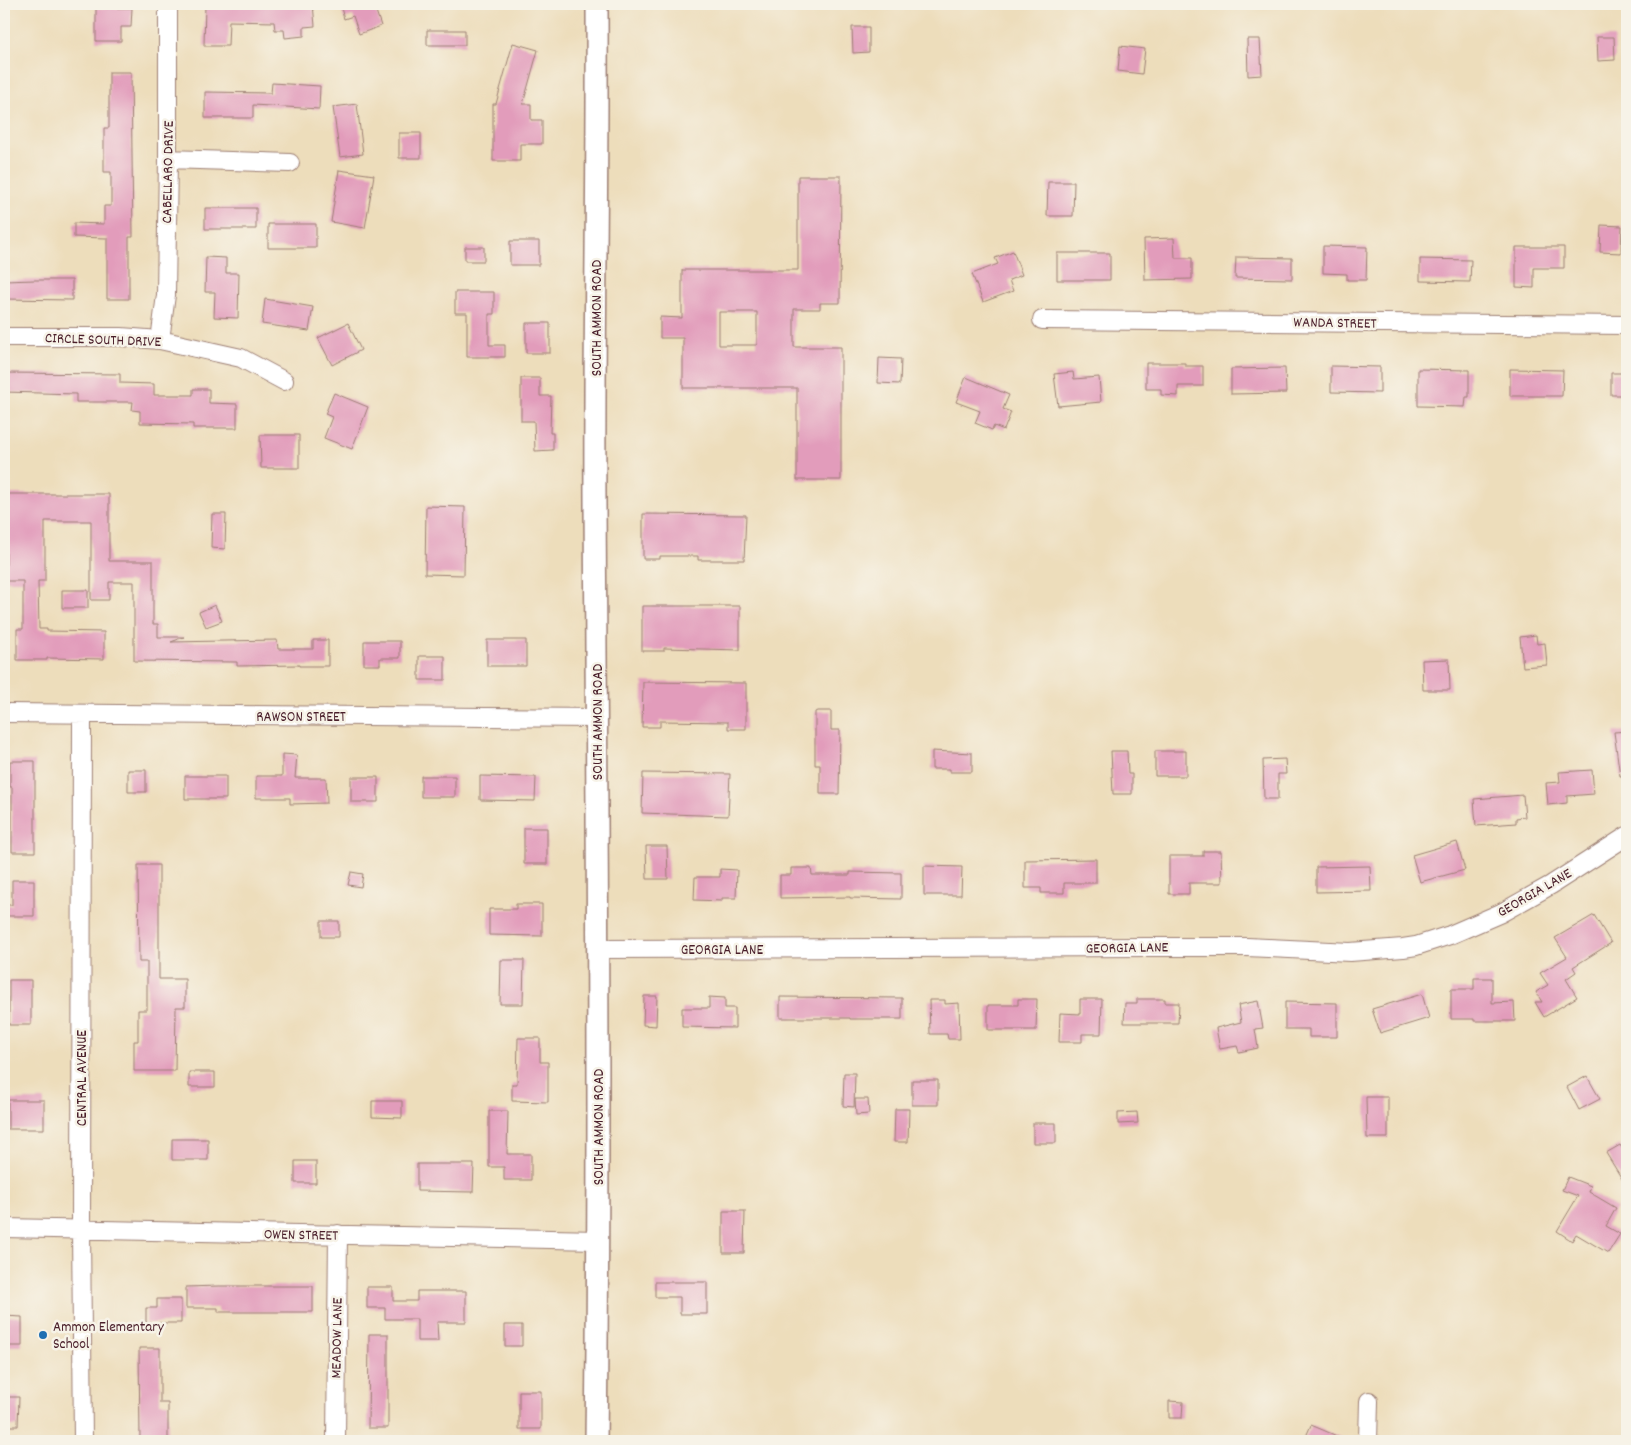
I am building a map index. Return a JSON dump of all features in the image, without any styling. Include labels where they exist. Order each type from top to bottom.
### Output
[{"type":"main road","name":"SOUTH AMMON ROAD","points":[[596,1441],[599,1240],[595,509],[598,153],[597,4]]},
{"type":"street","name":"CABELLARO DRIVE","points":[[160,340],[166,295],[168,4]]},
{"type":"street","points":[[168,159],[290,162]]},
{"type":"street","name":"WANDA STREET","points":[[1042,320],[1627,325]]},
{"type":"street","name":"CIRCLE SOUTH DRIVE","points":[[4,337],[121,337],[160,340],[241,358],[284,381]]},
{"type":"street","name":"RAWSON STREET","points":[[4,713],[597,718]]},
{"type":"street","name":"CENTRAL AVENUE","points":[[82,714],[81,1229],[83,1441]]},
{"type":"street","name":"GEORGIA LANE","points":[[598,949],[1247,947],[1350,952],[1403,948],[1416,946],[1450,934],[1501,912],[1551,885],[1627,836]]},
{"type":"street","name":"OWEN STREET","points":[[4,1228],[599,1240]]},
{"type":"street","name":"MEADOW LANE","points":[[336,1441],[338,1234]]},
{"type":"street","points":[[1368,1441],[1369,1401]]},
{"type":"building","points":[[205,4],[313,4],[315,26],[304,27],[304,36],[285,38],[284,30],[275,30],[274,22],[229,21],[228,46],[204,46]]},
{"type":"building","points":[[340,4],[382,4],[382,6],[375,8],[381,26],[359,34],[353,16],[344,19]]},
{"type":"building","points":[[96,8],[132,8],[131,27],[121,27],[121,41],[96,41]]},
{"type":"building","points":[[852,27],[869,27],[869,52],[853,53]]},
{"type":"building","points":[[427,30],[465,30],[465,45],[427,45]]},
{"type":"building","points":[[1597,37],[1614,37],[1615,60],[1598,61]]},
{"type":"building","points":[[1247,39],[1260,39],[1262,75],[1248,76]]},
{"type":"building","points":[[513,43],[538,50],[523,104],[531,104],[531,120],[542,120],[542,144],[520,144],[520,161],[493,161],[493,104],[496,104]]},
{"type":"building","points":[[1120,46],[1145,49],[1142,74],[1118,71]]},
{"type":"building","points":[[109,72],[131,72],[133,237],[129,237],[129,299],[107,299],[107,238],[74,237],[74,223],[104,224],[104,206],[111,206],[111,172],[104,172],[104,128],[109,128]]},
{"type":"building","points":[[272,83],[320,86],[319,109],[253,105],[253,118],[205,118],[205,92],[271,93]]},
{"type":"building","points":[[357,104],[363,154],[340,157],[333,107]]},
{"type":"building","points":[[399,133],[421,133],[421,158],[399,158]]},
{"type":"building","points":[[339,170],[374,175],[365,228],[331,222]]},
{"type":"building","points":[[798,176],[841,176],[840,303],[820,303],[820,309],[794,309],[794,347],[841,347],[841,480],[797,480],[797,388],[683,388],[683,338],[660,338],[660,317],[682,318],[682,270],[798,270]],"holes":[[[719,312],[757,312],[757,345],[719,345]]]},
{"type":"building","points":[[1048,182],[1074,182],[1073,216],[1047,216]]},
{"type":"building","points":[[205,208],[256,208],[256,229],[205,229]]},
{"type":"building","points":[[268,224],[316,224],[316,248],[268,248]]},
{"type":"building","points":[[1601,225],[1622,226],[1621,253],[1600,252]]},
{"type":"building","points":[[1174,238],[1175,258],[1192,258],[1192,279],[1145,280],[1144,239]]},
{"type":"building","points":[[510,241],[539,241],[539,265],[510,265]]},
{"type":"building","points":[[1323,246],[1367,247],[1366,280],[1347,280],[1347,274],[1323,273]]},
{"type":"building","points":[[465,247],[484,247],[484,261],[465,261]]},
{"type":"building","points":[[1516,247],[1564,247],[1564,268],[1534,268],[1534,288],[1516,287]]},
{"type":"building","points":[[1013,251],[1022,275],[1009,280],[1013,291],[983,302],[972,274],[998,264],[995,258]]},
{"type":"building","points":[[1057,253],[1110,253],[1110,280],[1057,280]]},
{"type":"building","points":[[206,257],[226,258],[226,273],[239,273],[238,318],[214,317],[215,292],[205,292]]},
{"type":"building","points":[[1236,257],[1292,258],[1292,279],[1235,278]]},
{"type":"building","points":[[1420,259],[1471,260],[1470,282],[1420,281]]},
{"type":"building","points":[[72,280],[72,300],[4,299],[4,281]]},
{"type":"building","points":[[455,292],[494,292],[494,314],[489,314],[489,345],[505,345],[505,357],[467,357],[467,313],[455,313]]},
{"type":"building","points":[[265,299],[313,307],[309,331],[262,324]]},
{"type":"building","points":[[348,323],[361,350],[332,365],[318,338]]},
{"type":"building","points":[[526,323],[550,323],[550,353],[526,353]]},
{"type":"building","points":[[879,358],[901,359],[900,384],[878,383]]},
{"type":"building","points":[[1146,363],[1185,363],[1185,366],[1203,366],[1203,386],[1178,386],[1178,396],[1161,395],[1161,389],[1146,389]]},
{"type":"building","points":[[1331,366],[1380,367],[1380,393],[1331,392]]},
{"type":"building","points":[[1285,368],[1286,393],[1231,394],[1231,369]]},
{"type":"building","points":[[1418,369],[1469,370],[1469,397],[1466,397],[1465,407],[1418,406]]},
{"type":"building","points":[[1510,369],[1563,370],[1562,396],[1510,396]]},
{"type":"building","points":[[1073,372],[1074,379],[1099,377],[1101,402],[1058,406],[1054,374]]},
{"type":"building","points":[[4,373],[120,374],[120,383],[154,384],[154,395],[193,395],[193,389],[209,389],[209,403],[237,404],[237,428],[193,428],[193,424],[140,423],[140,411],[132,410],[133,402],[76,402],[76,394],[4,392]]},
{"type":"building","points":[[1611,373],[1627,373],[1627,395],[1611,395]]},
{"type":"building","points":[[966,377],[1009,395],[1003,409],[1011,412],[1004,430],[994,426],[992,430],[975,423],[980,411],[956,402]]},
{"type":"building","points":[[521,378],[540,378],[540,396],[551,396],[550,433],[553,433],[553,450],[535,451],[534,421],[521,421]]},
{"type":"building","points":[[334,393],[368,407],[352,449],[324,438],[332,417],[325,414]]},
{"type":"building","points":[[260,435],[299,435],[299,468],[261,468]]},
{"type":"building","points":[[4,494],[109,494],[109,561],[153,561],[153,624],[158,624],[158,637],[184,637],[171,642],[277,640],[278,649],[313,649],[313,640],[328,640],[328,666],[237,666],[237,662],[134,661],[134,582],[109,582],[109,600],[91,600],[91,521],[45,521],[45,581],[38,581],[39,629],[47,629],[47,631],[104,632],[104,659],[47,658],[47,660],[17,660],[17,629],[23,629],[23,581],[6,581],[6,514],[4,514]]},
{"type":"building","points":[[426,506],[465,507],[464,575],[425,574]]},
{"type":"building","points":[[212,514],[226,514],[225,549],[211,548]]},
{"type":"building","points":[[643,514],[746,515],[744,560],[698,560],[698,556],[660,556],[660,559],[643,559]]},
{"type":"building","points":[[62,590],[88,590],[88,608],[62,608]]},
{"type":"building","points":[[215,605],[222,621],[206,627],[199,612]]},
{"type":"building","points":[[642,606],[740,606],[740,650],[664,648],[664,651],[642,651]]},
{"type":"building","points":[[1536,635],[1537,644],[1545,643],[1547,665],[1523,667],[1520,637]]},
{"type":"building","points":[[487,640],[526,640],[526,666],[487,666]]},
{"type":"building","points":[[364,641],[400,641],[400,658],[380,658],[380,665],[364,665]]},
{"type":"building","points":[[419,656],[445,656],[445,680],[419,680]]},
{"type":"building","points":[[1449,659],[1450,690],[1423,690],[1422,660]]},
{"type":"building","points":[[643,682],[746,683],[746,729],[728,729],[728,722],[660,721],[660,727],[642,727]]},
{"type":"building","points":[[831,711],[831,730],[840,730],[839,794],[820,794],[820,765],[815,765],[815,712]]},
{"type":"building","points":[[1627,731],[1627,776],[1620,776],[1614,732]]},
{"type":"building","points":[[932,751],[972,753],[972,772],[950,772],[950,769],[932,769]]},
{"type":"building","points":[[1111,751],[1127,751],[1128,774],[1132,774],[1132,794],[1113,794]]},
{"type":"building","points":[[1155,751],[1186,751],[1186,776],[1155,776]]},
{"type":"building","points":[[282,754],[297,755],[295,778],[326,778],[327,803],[290,804],[290,798],[256,798],[256,776],[282,776]]},
{"type":"building","points":[[1285,759],[1286,774],[1278,774],[1278,799],[1264,799],[1263,760]]},
{"type":"building","points":[[10,761],[35,761],[35,852],[12,852]]},
{"type":"building","points":[[128,770],[146,770],[146,792],[128,792]]},
{"type":"building","points":[[1592,770],[1594,794],[1567,796],[1567,803],[1548,805],[1546,783],[1560,782],[1559,772]]},
{"type":"building","points":[[643,773],[730,774],[728,816],[642,813]]},
{"type":"building","points":[[185,776],[226,776],[226,799],[185,799]]},
{"type":"building","points":[[421,776],[455,776],[455,797],[421,797]]},
{"type":"building","points":[[480,776],[536,777],[535,801],[480,800]]},
{"type":"building","points":[[351,777],[378,777],[378,802],[351,802]]},
{"type":"building","points":[[1523,795],[1525,817],[1516,818],[1516,823],[1476,826],[1474,799]]},
{"type":"building","points":[[524,828],[547,828],[547,864],[524,864]]},
{"type":"building","points":[[1457,842],[1465,870],[1420,882],[1412,855]]},
{"type":"building","points":[[646,846],[667,846],[668,879],[647,879]]},
{"type":"building","points":[[1203,851],[1221,851],[1222,883],[1189,883],[1189,894],[1169,894],[1169,856],[1203,856]]},
{"type":"building","points":[[1096,859],[1096,883],[1064,883],[1064,893],[1041,893],[1041,888],[1025,888],[1025,860]]},
{"type":"building","points":[[138,865],[159,865],[159,979],[185,979],[185,1007],[176,1007],[175,1071],[134,1071],[134,1041],[138,1041],[138,1010],[147,1010],[147,962],[139,962]]},
{"type":"building","points":[[924,866],[962,867],[961,895],[924,895]]},
{"type":"building","points":[[1370,866],[1371,891],[1316,892],[1316,867]]},
{"type":"building","points":[[791,868],[811,868],[812,875],[850,875],[850,872],[901,873],[901,899],[850,897],[780,898],[780,875],[791,875]]},
{"type":"building","points":[[720,869],[737,870],[736,898],[722,898],[722,901],[694,900],[695,877],[720,877]]},
{"type":"building","points":[[351,872],[363,874],[361,887],[348,885]]},
{"type":"building","points":[[12,880],[34,880],[34,916],[6,916],[6,905],[12,905]]},
{"type":"building","points":[[516,904],[542,904],[542,936],[489,935],[489,909],[516,909]]},
{"type":"building","points":[[1594,915],[1611,943],[1573,967],[1576,972],[1566,979],[1577,997],[1544,1017],[1535,1002],[1542,1002],[1536,992],[1548,985],[1540,973],[1567,957],[1555,938]]},
{"type":"building","points":[[321,921],[339,921],[339,937],[321,937]]},
{"type":"building","points":[[501,960],[524,960],[523,1004],[500,1004]]},
{"type":"building","points":[[1474,978],[1492,978],[1492,1003],[1514,1002],[1515,1021],[1451,1019],[1451,989],[1474,989]]},
{"type":"building","points":[[9,980],[31,980],[31,1025],[9,1025]]},
{"type":"building","points":[[1422,994],[1429,1018],[1380,1033],[1372,1009]]},
{"type":"building","points":[[644,996],[657,996],[656,1026],[643,1025]]},
{"type":"building","points":[[709,997],[725,998],[725,1008],[735,1008],[735,1028],[682,1027],[682,1008],[709,1008]]},
{"type":"building","points":[[780,997],[902,998],[902,1019],[780,1018]]},
{"type":"building","points":[[1018,999],[1037,999],[1036,1030],[988,1030],[988,1005],[1018,1005]]},
{"type":"building","points":[[1080,999],[1102,999],[1101,1034],[1082,1034],[1082,1042],[1059,1042],[1060,1013],[1080,1014]]},
{"type":"building","points":[[1137,999],[1165,999],[1165,1003],[1179,1003],[1178,1023],[1124,1023],[1125,1003],[1137,1003]]},
{"type":"building","points":[[929,1000],[945,1000],[945,1004],[959,1003],[960,1039],[948,1039],[947,1034],[930,1034]]},
{"type":"building","points":[[1258,1001],[1263,1028],[1255,1029],[1258,1048],[1239,1052],[1237,1046],[1220,1049],[1216,1028],[1241,1022],[1238,1005]]},
{"type":"building","points":[[1285,1002],[1337,1003],[1337,1037],[1309,1037],[1309,1029],[1285,1029]]},
{"type":"building","points":[[518,1038],[540,1038],[540,1062],[548,1062],[548,1102],[512,1101],[512,1084],[517,1084]]},
{"type":"building","points":[[189,1072],[215,1072],[215,1087],[189,1087]]},
{"type":"building","points":[[844,1073],[855,1073],[854,1107],[843,1106]]},
{"type":"building","points":[[1587,1076],[1600,1099],[1579,1110],[1567,1087]]},
{"type":"building","points":[[912,1080],[938,1080],[938,1105],[912,1105]]},
{"type":"building","points":[[1366,1097],[1388,1097],[1388,1138],[1367,1138]]},
{"type":"building","points":[[855,1099],[868,1099],[869,1114],[856,1115]]},
{"type":"building","points":[[8,1100],[44,1100],[44,1129],[8,1129]]},
{"type":"building","points":[[372,1101],[402,1101],[402,1118],[372,1117]]},
{"type":"building","points":[[895,1109],[909,1109],[908,1142],[894,1142]]},
{"type":"building","points":[[489,1111],[508,1111],[507,1154],[531,1154],[531,1180],[504,1180],[504,1167],[489,1167]]},
{"type":"building","points":[[1137,1112],[1138,1123],[1118,1124],[1118,1113]]},
{"type":"building","points":[[1033,1123],[1056,1123],[1056,1143],[1033,1143]]},
{"type":"building","points":[[172,1139],[208,1139],[208,1160],[172,1160]]},
{"type":"building","points":[[1620,1145],[1622,1148],[1627,1145],[1627,1187],[1606,1153]]},
{"type":"building","points":[[295,1161],[316,1161],[316,1183],[295,1183]]},
{"type":"building","points":[[417,1164],[474,1164],[473,1192],[417,1191]]},
{"type":"building","points":[[1568,1177],[1591,1186],[1589,1192],[1616,1208],[1606,1226],[1620,1234],[1608,1253],[1576,1234],[1572,1241],[1557,1231],[1578,1196],[1562,1190]]},
{"type":"building","points":[[723,1211],[745,1211],[744,1253],[723,1253]]},
{"type":"building","points":[[655,1282],[707,1282],[707,1314],[680,1314],[680,1297],[655,1297]]},
{"type":"building","points":[[313,1286],[313,1312],[218,1312],[218,1308],[186,1308],[186,1287]]},
{"type":"building","points":[[367,1287],[393,1287],[393,1301],[417,1301],[417,1291],[466,1291],[466,1322],[437,1322],[438,1341],[417,1341],[417,1319],[385,1319],[385,1308],[367,1308]]},
{"type":"building","points":[[157,1299],[181,1299],[181,1323],[146,1323],[146,1308],[157,1308]]},
{"type":"building","points":[[4,1316],[22,1317],[22,1346],[4,1346]]},
{"type":"building","points":[[505,1325],[522,1325],[522,1346],[505,1346]]},
{"type":"building","points":[[369,1334],[388,1334],[388,1428],[368,1428]]},
{"type":"building","points":[[139,1348],[160,1348],[160,1403],[168,1403],[168,1441],[140,1441]]},
{"type":"building","points":[[519,1391],[541,1391],[541,1429],[519,1429]]},
{"type":"building","points":[[4,1397],[19,1397],[18,1426],[4,1426]]},
{"type":"building","points":[[1169,1401],[1183,1402],[1182,1418],[1169,1418]]},
{"type":"building","points":[[1311,1425],[1349,1441],[1304,1441]]},
{"type":"place","name":"Ammon Elementary School","points":[[43,1335]]}]
